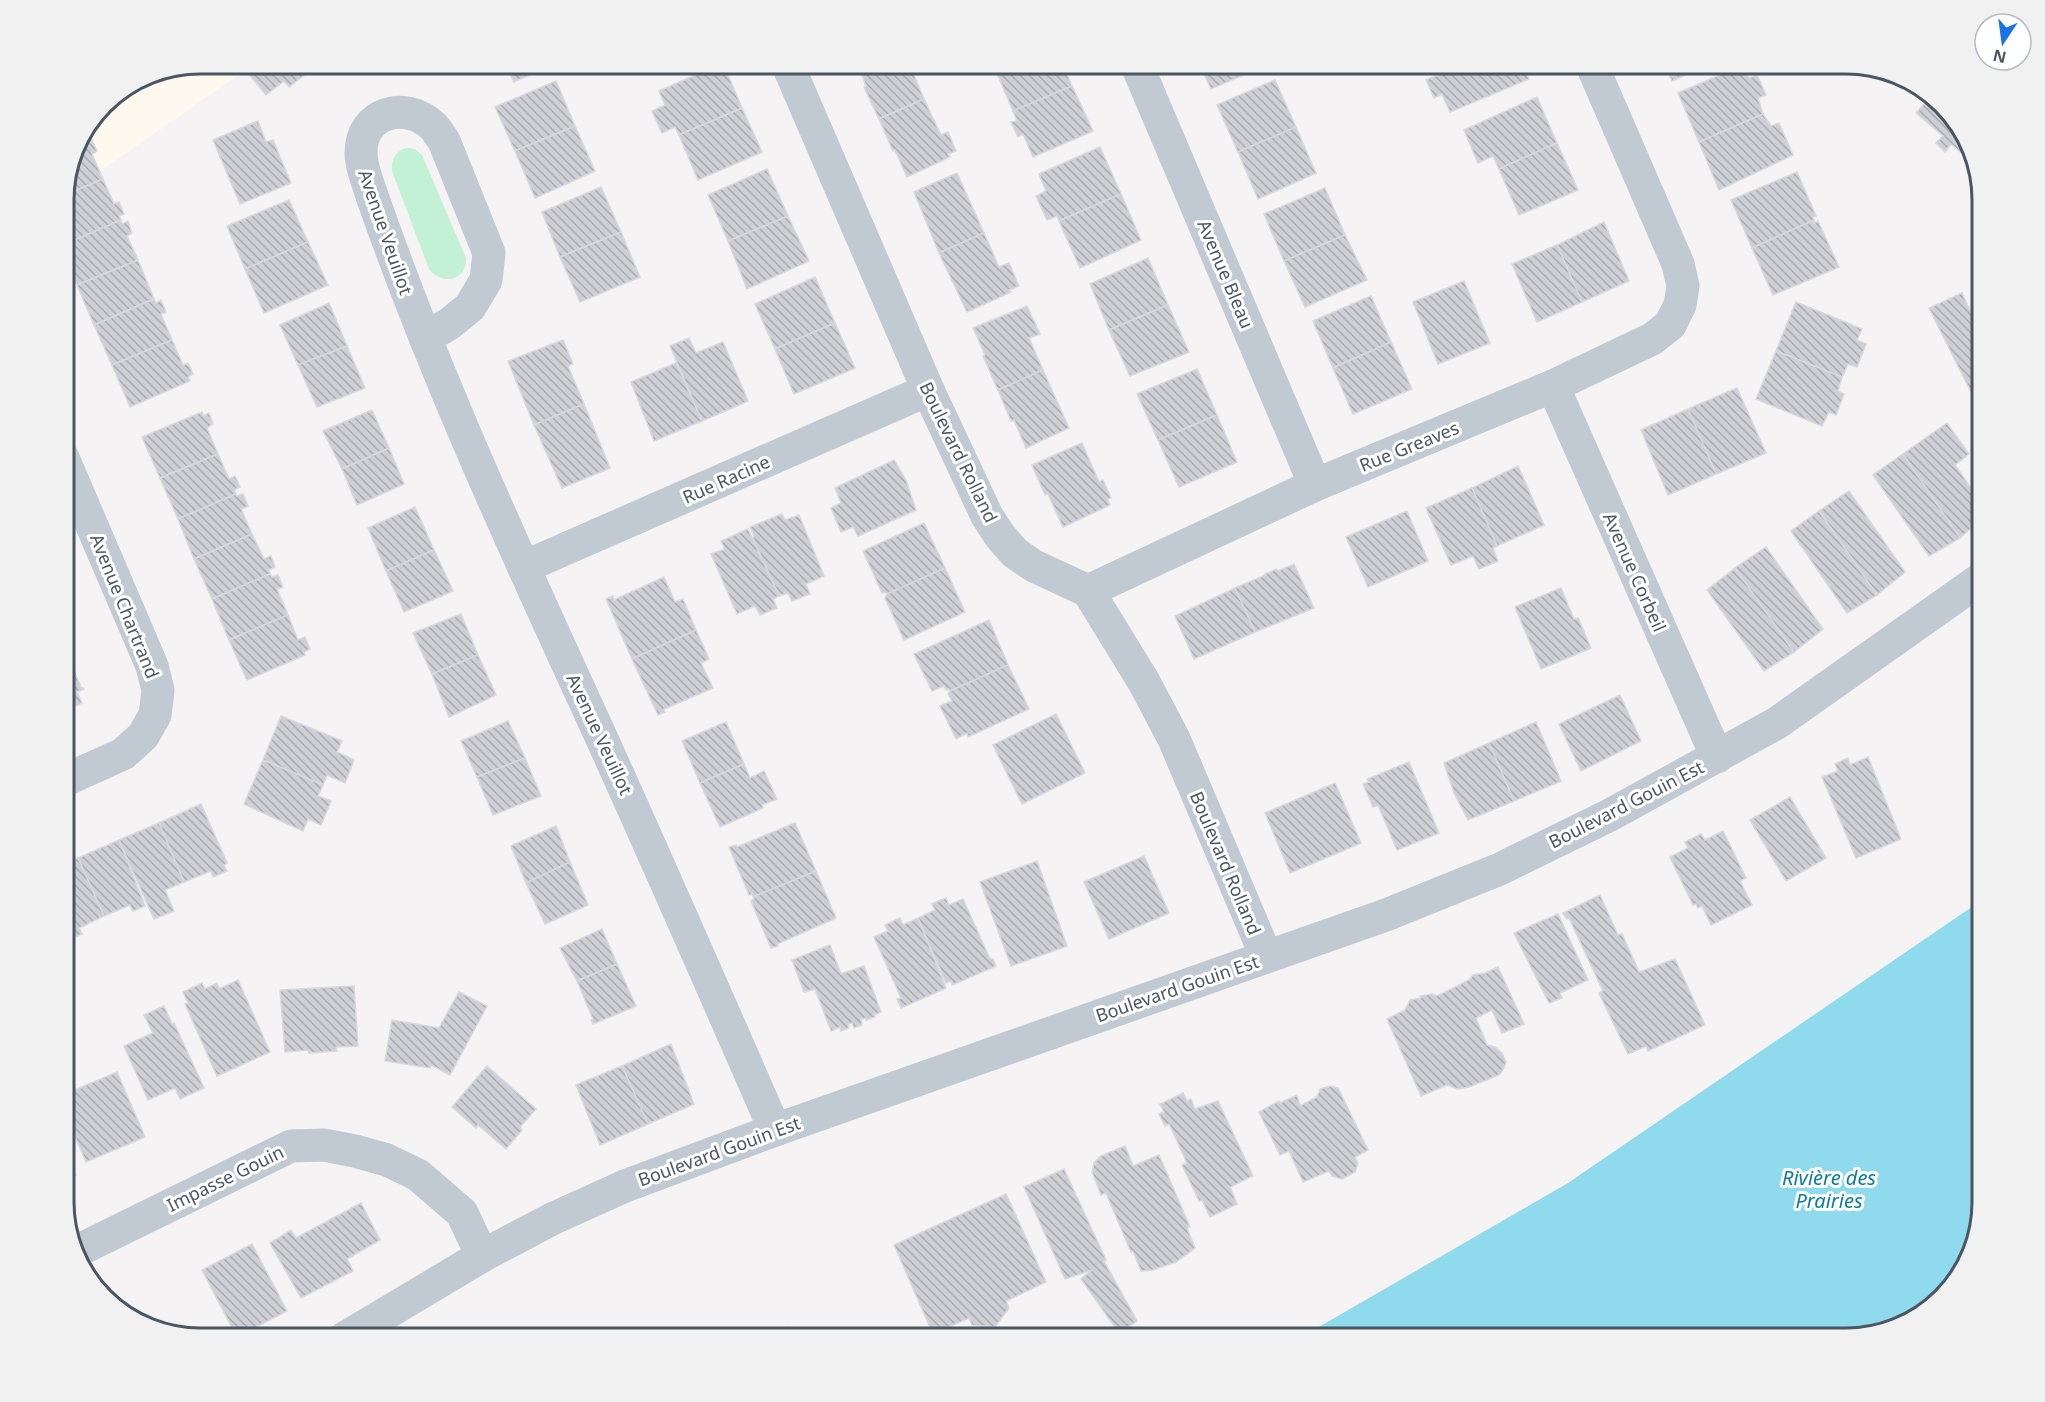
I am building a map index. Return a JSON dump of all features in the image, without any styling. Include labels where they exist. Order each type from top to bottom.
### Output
[{"type":"street","name":"Boulevard Rolland","points":[[792,74],[928,390],[987,516],[1015,553],[1034,566],[1088,591],[1144,682],[1174,739],[1266,956]]},
{"type":"street","name":"Avenue Bleau","points":[[1141,74],[1315,485]]},
{"type":"street","name":"Rue Greaves","points":[[1088,591],[1315,485],[1553,386],[1652,339],[1670,325],[1680,305],[1683,286],[1678,264],[1596,74]]},
{"type":"street","name":"Avenue Veuillot","points":[[425,338],[449,324],[470,307],[486,280],[489,253],[444,141],[434,127],[421,118],[404,111],[386,114],[373,123],[364,136],[361,151],[362,166],[392,253],[425,338],[524,567],[651,845],[775,1130]]},
{"type":"street","name":"Avenue Corbeil","points":[[1553,386],[1717,757]]},
{"type":"street","name":"Rue Racine","points":[[524,567],[928,390]]},
{"type":"street","name":"Avenue Chartrand","points":[[74,484],[152,666],[158,690],[155,715],[143,736],[123,754],[74,776]]},
{"type":"street","name":"Boulevard Gouin Est","points":[[361,1328],[482,1256],[552,1219],[625,1185],[1386,915],[1500,869],[1610,815],[1777,723],[1972,585]]},
{"type":"street","name":"Impasse Gouin","points":[[82,1249],[291,1146],[324,1145],[387,1160],[418,1175],[462,1213],[482,1256]]},
{"type":"shaded area","points":[[240,74],[74,189],[80,159],[90,136],[110,110],[123,99],[143,86],[175,76]]},
{"type":"green space","points":[[406,148],[415,149],[422,155],[466,258],[462,272],[453,278],[440,278],[429,269],[392,171],[394,157]]},
{"type":"water","name":"Rivière des Prairies","points":[[1972,907],[1972,1203],[1969,1227],[1959,1259],[1950,1273],[1929,1297],[1916,1307],[1886,1322],[1846,1328],[1317,1328],[1568,1183]]},
{"type":"building","points":[[249,74],[306,74],[289,87],[284,81],[266,95]]},
{"type":"building","points":[[510,74],[531,74],[514,82]]},
{"type":"building","points":[[698,74],[728,74],[742,108],[679,135],[675,127],[662,133],[652,111],[665,105],[659,91]]},
{"type":"building","points":[[861,74],[914,74],[924,99],[879,119],[864,87],[866,86]]},
{"type":"building","points":[[997,74],[1067,74],[1072,86],[1013,111]]},
{"type":"building","points":[[1204,74],[1246,74],[1211,89]]},
{"type":"building","points":[[1527,74],[1529,79],[1450,112],[1442,94],[1434,98],[1426,80],[1438,75]]},
{"type":"building","points":[[1669,74],[1688,74],[1672,81]]},
{"type":"building","points":[[1722,74],[1747,74],[1749,78],[1757,75],[1766,95],[1758,98],[1763,114],[1699,142],[1678,93]]},
{"type":"building","points":[[1275,80],[1296,127],[1238,152],[1217,105]]},
{"type":"building","points":[[556,81],[575,126],[515,151],[495,107]]},
{"type":"building","points":[[1072,86],[1093,131],[1033,157],[1023,134],[1018,137],[1011,122],[1017,121],[1013,111]]},
{"type":"building","points":[[1537,97],[1557,143],[1499,169],[1493,156],[1478,163],[1464,130]]},
{"type":"building","points":[[924,99],[941,135],[948,132],[956,151],[948,154],[950,157],[907,177],[879,119]]},
{"type":"building","points":[[1925,102],[1929,105],[1955,136],[1963,154],[1951,144],[1945,152],[1936,143],[1943,136],[1916,113]]},
{"type":"building","points":[[742,108],[762,152],[698,180],[679,135]]},
{"type":"building","points":[[1763,114],[1771,126],[1779,123],[1793,155],[1719,190],[1699,142]]},
{"type":"building","points":[[258,121],[266,142],[273,140],[291,183],[240,204],[213,140]]},
{"type":"building","points":[[575,126],[595,171],[535,198],[515,151]]},
{"type":"building","points":[[1296,127],[1316,173],[1258,199],[1238,152]]},
{"type":"building","points":[[92,140],[97,151],[92,154],[103,179],[74,191],[80,159],[87,142]]},
{"type":"building","points":[[1557,143],[1578,190],[1519,215],[1499,169]]},
{"type":"building","points":[[1100,147],[1121,194],[1059,221],[1057,216],[1047,220],[1036,196],[1046,191],[1039,174]]},
{"type":"building","points":[[767,169],[788,216],[728,241],[708,195]]},
{"type":"building","points":[[1797,172],[1816,216],[1813,217],[1814,220],[1752,248],[1731,200]]},
{"type":"building","points":[[957,173],[984,233],[939,253],[914,192]]},
{"type":"building","points":[[103,179],[114,204],[119,202],[124,214],[119,216],[121,220],[74,240],[74,191]]},
{"type":"building","points":[[601,187],[621,232],[560,257],[542,212]]},
{"type":"building","points":[[1325,188],[1345,235],[1284,261],[1264,214]]},
{"type":"building","points":[[1121,194],[1141,240],[1080,268],[1059,221]]},
{"type":"building","points":[[289,200],[308,242],[245,269],[227,226]]},
{"type":"building","points":[[788,216],[809,261],[747,289],[728,241]]},
{"type":"building","points":[[121,220],[122,224],[128,221],[132,233],[127,236],[138,260],[77,285],[74,278],[74,240]]},
{"type":"building","points":[[1814,220],[1814,223],[1818,221],[1839,267],[1773,295],[1752,248]]},
{"type":"building","points":[[1604,222],[1629,281],[1582,302],[1557,245]]},
{"type":"building","points":[[621,232],[640,277],[580,302],[560,257]]},
{"type":"building","points":[[984,233],[999,267],[1009,263],[1019,286],[967,312],[939,253]]},
{"type":"building","points":[[1345,235],[1367,280],[1305,307],[1284,261]]},
{"type":"building","points":[[308,242],[328,285],[264,313],[245,269]]},
{"type":"building","points":[[1557,245],[1582,302],[1537,322],[1512,264]]},
{"type":"building","points":[[1148,258],[1168,305],[1109,330],[1090,284]]},
{"type":"building","points":[[138,260],[154,299],[94,325],[77,285]]},
{"type":"building","points":[[815,277],[835,323],[775,349],[755,304]]},
{"type":"building","points":[[1464,281],[1490,343],[1438,364],[1413,302]]},
{"type":"building","points":[[1962,293],[1972,315],[1972,394],[1929,308]]},
{"type":"building","points":[[1371,296],[1391,342],[1333,368],[1313,321]]},
{"type":"building","points":[[154,299],[156,303],[161,300],[166,312],[161,314],[172,340],[112,365],[94,325]]},
{"type":"building","points":[[1796,302],[1862,329],[1857,340],[1866,344],[1857,367],[1848,364],[1842,377],[1776,351]]},
{"type":"building","points":[[329,303],[347,346],[298,365],[280,325]]},
{"type":"building","points":[[1168,305],[1189,352],[1130,376],[1109,330]]},
{"type":"building","points":[[1027,306],[1040,334],[1029,338],[1043,370],[998,390],[973,328]]},
{"type":"building","points":[[835,323],[855,368],[794,394],[775,349]]},
{"type":"building","points":[[689,338],[696,353],[723,342],[748,401],[702,421],[670,346]]},
{"type":"building","points":[[172,340],[183,365],[188,363],[193,374],[188,377],[190,381],[130,407],[112,365]]},
{"type":"building","points":[[563,340],[573,364],[568,366],[584,404],[534,425],[508,361]]},
{"type":"building","points":[[1391,342],[1412,389],[1353,414],[1333,368]]},
{"type":"building","points":[[347,346],[365,388],[317,407],[298,365]]},
{"type":"building","points":[[1776,351],[1842,377],[1838,391],[1844,394],[1836,415],[1829,412],[1822,426],[1756,399]]},
{"type":"building","points":[[676,363],[702,421],[654,441],[631,382]]},
{"type":"building","points":[[1197,369],[1217,415],[1158,440],[1137,394]]},
{"type":"building","points":[[1043,370],[1069,428],[1026,448],[998,390]]},
{"type":"building","points":[[1737,388],[1766,453],[1716,474],[1688,409]]},
{"type":"building","points":[[584,404],[610,468],[562,488],[534,425]]},
{"type":"building","points":[[1688,409],[1716,474],[1668,495],[1641,430]]},
{"type":"building","points":[[372,410],[389,448],[342,469],[323,431]]},
{"type":"building","points":[[202,412],[203,416],[209,413],[213,424],[207,428],[218,454],[160,478],[142,437]]},
{"type":"building","points":[[1217,415],[1237,462],[1179,487],[1158,440]]},
{"type":"building","points":[[1947,423],[1969,454],[1955,465],[1972,490],[1972,528],[1960,538],[1903,454]]},
{"type":"building","points":[[1082,443],[1099,482],[1103,480],[1111,498],[1107,499],[1110,505],[1063,527],[1032,465]]},
{"type":"building","points":[[389,448],[404,484],[357,505],[342,469]]},
{"type":"building","points":[[218,454],[229,479],[235,476],[240,487],[234,490],[236,494],[178,519],[160,478]]},
{"type":"building","points":[[1903,454],[1960,538],[1929,556],[1873,475]]},
{"type":"building","points":[[894,460],[906,480],[916,510],[858,536],[853,527],[841,532],[831,508],[841,503],[835,488]]},
{"type":"building","points":[[1518,466],[1544,525],[1497,546],[1472,488]]},
{"type":"building","points":[[1472,488],[1497,546],[1493,548],[1498,561],[1479,569],[1473,556],[1451,565],[1426,508]]},
{"type":"building","points":[[1849,491],[1905,572],[1877,595],[1819,511]]},
{"type":"building","points":[[236,494],[237,496],[243,494],[248,506],[241,509],[252,534],[194,559],[178,519]]},
{"type":"building","points":[[415,507],[434,550],[386,571],[368,528]]},
{"type":"building","points":[[1407,511],[1428,561],[1368,587],[1346,537]]},
{"type":"building","points":[[1819,511],[1877,595],[1847,613],[1791,531]]},
{"type":"building","points":[[782,514],[785,520],[799,515],[824,576],[806,584],[810,594],[792,601],[788,593],[779,596],[750,527]]},
{"type":"building","points":[[924,523],[945,568],[887,594],[882,593],[863,551]]},
{"type":"building","points":[[748,529],[779,596],[773,599],[777,608],[760,615],[755,606],[737,614],[711,554],[725,549],[721,541]]},
{"type":"building","points":[[252,534],[264,559],[271,556],[275,567],[269,570],[270,574],[212,599],[194,559]]},
{"type":"building","points":[[1766,547],[1823,629],[1794,652],[1735,568]]},
{"type":"building","points":[[434,550],[453,591],[404,612],[386,571]]},
{"type":"building","points":[[1294,564],[1314,608],[1255,632],[1235,588]]},
{"type":"building","points":[[945,568],[965,612],[904,640],[885,598],[887,594]]},
{"type":"building","points":[[1735,568],[1794,652],[1764,671],[1707,590]]},
{"type":"building","points":[[270,574],[272,577],[278,575],[283,587],[277,589],[288,615],[229,640],[212,599]]},
{"type":"building","points":[[664,577],[675,602],[683,599],[696,630],[632,659],[606,599],[613,596],[614,600]]},
{"type":"building","points":[[1235,588],[1255,632],[1194,659],[1175,616]]},
{"type":"building","points":[[1561,588],[1574,619],[1578,618],[1591,648],[1541,669],[1515,607]]},
{"type":"building","points":[[461,614],[478,655],[432,674],[413,633]]},
{"type":"building","points":[[288,615],[298,640],[305,637],[310,649],[304,652],[305,655],[247,680],[229,640]]},
{"type":"building","points":[[989,620],[1008,665],[950,691],[944,686],[932,691],[914,654]]},
{"type":"building","points":[[696,630],[709,659],[701,663],[713,688],[664,709],[665,712],[658,715],[632,659]]},
{"type":"building","points":[[478,655],[496,695],[449,717],[432,674]]},
{"type":"building","points":[[1008,665],[1029,709],[968,737],[967,733],[956,739],[940,706],[952,701],[948,694],[950,691]]},
{"type":"building","points":[[74,671],[84,689],[77,692],[82,703],[74,706]]},
{"type":"building","points":[[1620,695],[1641,741],[1581,771],[1559,724]]},
{"type":"building","points":[[1056,714],[1085,773],[1022,804],[993,745]]},
{"type":"building","points":[[281,716],[342,741],[337,752],[354,760],[345,783],[327,775],[323,785],[263,760]]},
{"type":"building","points":[[508,721],[525,758],[477,777],[461,741]]},
{"type":"building","points":[[726,722],[744,764],[700,783],[682,741]]},
{"type":"building","points":[[1536,722],[1561,781],[1514,801],[1489,743]]},
{"type":"building","points":[[1489,743],[1514,801],[1468,820],[1454,793],[1444,763]]},
{"type":"building","points":[[1868,757],[1901,839],[1856,858],[1822,777],[1838,771],[1835,764],[1848,758],[1850,765]]},
{"type":"building","points":[[525,758],[541,796],[493,815],[477,777]]},
{"type":"building","points":[[263,760],[323,785],[318,796],[331,801],[321,825],[308,819],[303,831],[244,804]]},
{"type":"building","points":[[1409,762],[1439,833],[1397,850],[1378,805],[1373,807],[1363,784],[1369,782],[1367,779]]},
{"type":"building","points":[[744,764],[750,778],[764,771],[777,799],[762,805],[763,808],[720,827],[700,783]]},
{"type":"building","points":[[1335,783],[1361,843],[1290,873],[1265,813]]},
{"type":"building","points":[[1790,797],[1826,858],[1786,881],[1750,820]]},
{"type":"building","points":[[201,804],[227,863],[224,865],[227,871],[213,877],[211,871],[184,882],[159,823]]},
{"type":"building","points":[[159,823],[184,882],[165,890],[174,911],[154,919],[119,840]]},
{"type":"building","points":[[795,823],[816,871],[753,897],[752,894],[749,895],[729,847],[736,845],[737,847]]},
{"type":"building","points":[[556,826],[570,862],[526,883],[511,846]]},
{"type":"building","points":[[1723,831],[1746,878],[1740,881],[1752,905],[1711,925],[1702,906],[1698,908],[1696,904],[1693,905],[1670,857],[1688,848],[1685,842],[1701,834],[1705,840]]},
{"type":"building","points":[[119,840],[145,906],[133,911],[130,905],[104,916],[78,858]]},
{"type":"building","points":[[1144,856],[1169,913],[1109,939],[1084,882]]},
{"type":"building","points":[[78,858],[104,916],[79,928],[82,934],[74,938],[74,860]]},
{"type":"building","points":[[1037,861],[1067,946],[1011,966],[980,882]]},
{"type":"building","points":[[570,862],[588,905],[545,924],[526,883]]},
{"type":"building","points":[[816,871],[836,918],[771,948],[751,901],[753,897]]},
{"type":"building","points":[[1600,895],[1618,935],[1622,934],[1639,972],[1675,959],[1705,1025],[1648,1051],[1646,1046],[1628,1054],[1599,993],[1603,991],[1569,918],[1567,919],[1563,913]]},
{"type":"building","points":[[946,898],[949,905],[963,899],[990,959],[993,959],[996,966],[952,985],[951,981],[946,983],[918,918],[935,910],[932,904]]},
{"type":"building","points":[[1558,914],[1588,980],[1560,993],[1562,998],[1549,1003],[1514,933]]},
{"type":"building","points":[[900,918],[903,925],[918,918],[946,988],[901,1008],[897,999],[901,998],[874,937],[888,931],[885,925]]},
{"type":"building","points":[[602,929],[617,964],[577,981],[560,948]]},
{"type":"building","points":[[830,945],[841,974],[864,966],[881,1012],[874,1015],[875,1017],[861,1019],[862,1025],[854,1028],[852,1023],[848,1024],[849,1028],[841,1031],[840,1027],[831,1031],[815,989],[804,992],[792,960]]},
{"type":"building","points":[[617,964],[636,1006],[593,1024],[577,981]]},
{"type":"building","points":[[1498,967],[1524,1024],[1502,1033],[1492,1010],[1476,1018],[1487,1045],[1495,1047],[1502,1053],[1506,1062],[1504,1068],[1499,1075],[1469,1087],[1458,1089],[1447,1085],[1421,1096],[1387,1019],[1405,1010],[1410,1000],[1432,994],[1437,996],[1469,980],[1473,975]]},
{"type":"building","points":[[238,980],[270,1052],[217,1076],[185,1004],[188,1003],[183,992],[202,983],[205,989],[217,983],[219,989]]},
{"type":"building","points":[[354,986],[358,1046],[336,1047],[337,1051],[285,1052],[280,990]]},
{"type":"building","points":[[459,992],[487,1006],[450,1075],[431,1065],[430,1068],[385,1061],[392,1020],[439,1028]]},
{"type":"building","points":[[164,1006],[204,1088],[180,1099],[175,1088],[148,1100],[124,1046],[153,1033],[144,1015]]},
{"type":"building","points":[[671,1044],[694,1104],[648,1124],[622,1066]]},
{"type":"building","points":[[487,1066],[536,1109],[520,1127],[522,1130],[506,1149],[478,1125],[476,1128],[452,1107]]},
{"type":"building","points":[[622,1066],[648,1124],[600,1145],[576,1085]]},
{"type":"building","points":[[117,1072],[145,1137],[86,1162],[74,1134],[74,1090]]},
{"type":"building","points":[[1330,1086],[1338,1088],[1368,1150],[1355,1157],[1358,1163],[1355,1172],[1342,1179],[1332,1176],[1329,1171],[1303,1182],[1289,1151],[1280,1155],[1259,1112],[1279,1101],[1280,1103],[1297,1095],[1300,1106],[1317,1097],[1320,1089]]},
{"type":"building","points":[[1183,1093],[1187,1101],[1191,1099],[1195,1109],[1218,1101],[1253,1176],[1230,1187],[1237,1204],[1210,1217],[1202,1200],[1199,1201],[1182,1165],[1187,1163],[1169,1124],[1165,1126],[1159,1114],[1164,1112],[1160,1104]]},
{"type":"building","points":[[1125,1146],[1133,1166],[1159,1155],[1190,1227],[1187,1228],[1195,1248],[1176,1262],[1153,1270],[1141,1271],[1106,1193],[1101,1195],[1092,1172],[1094,1163],[1101,1156]]},
{"type":"building","points":[[1064,1169],[1106,1260],[1104,1261],[1137,1321],[1126,1328],[1115,1328],[1081,1279],[1092,1270],[1065,1279],[1024,1187]]},
{"type":"building","points":[[1006,1194],[1046,1282],[1006,1301],[1009,1308],[995,1327],[972,1325],[969,1318],[946,1328],[930,1328],[894,1245]]},
{"type":"building","points":[[361,1203],[380,1240],[347,1259],[353,1271],[301,1298],[270,1243],[291,1230],[296,1238]]},
{"type":"building","points":[[252,1244],[287,1311],[254,1328],[232,1328],[202,1270]]}]
